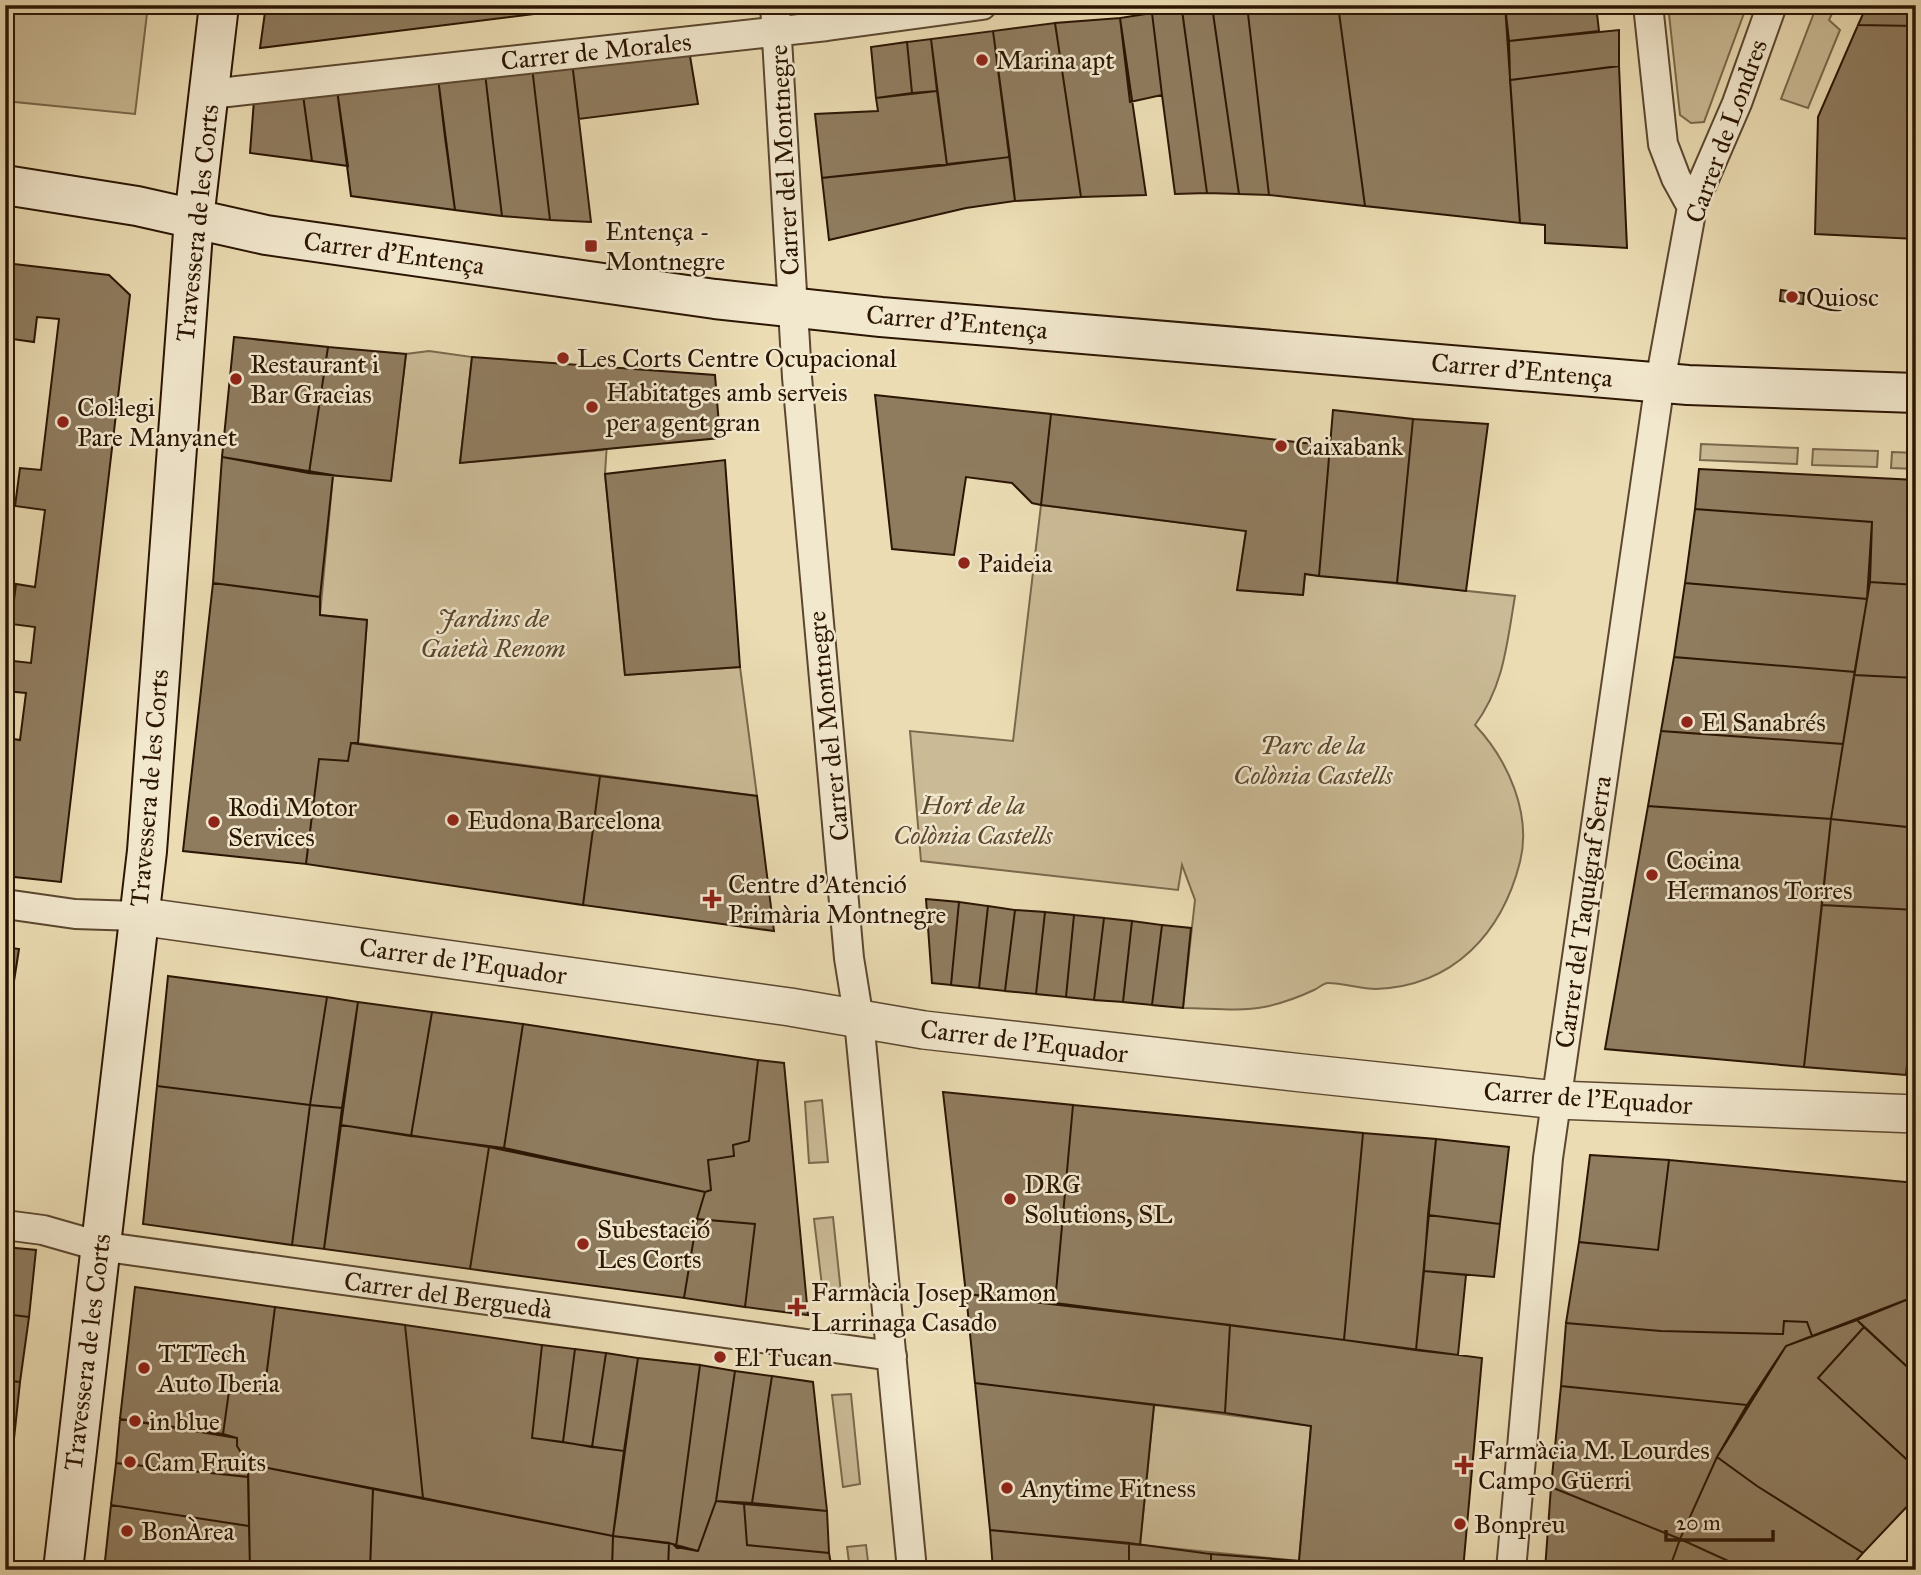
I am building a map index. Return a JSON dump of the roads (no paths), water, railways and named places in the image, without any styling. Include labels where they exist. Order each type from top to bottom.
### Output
[{"type":"main road","name":"Travessera de les Corts","points":[[63,1570],[147,851],[194,219],[219,5]]},
{"type":"main road","name":"Carrer d'Entença","points":[[5,185],[137,205],[279,237],[881,317],[1660,382],[1916,393]]},
{"type":"street","name":"Carrer de Morales","points":[[210,94],[776,18],[982,5]]},
{"type":"street","points":[[1648,5],[1663,144],[1676,178],[1692,207]]},
{"type":"street","name":"Carrer de Londres","points":[[1660,382],[1692,207],[1737,103],[1772,5]]},
{"type":"street","name":"Carrer del Montnegre","points":[[776,18],[791,306],[849,958],[859,1020],[912,1570]]},
{"type":"street","name":"Carrer del Taquígraf Serra","points":[[1511,1570],[1548,1157],[1655,439],[1660,382]]},
{"type":"street","points":[[5,904],[75,914],[138,916]]},
{"type":"street","name":"Carrer de l'Equador","points":[[138,916],[790,1007],[924,1030],[1557,1100],[1916,1114]]},
{"type":"street","name":"Carrer del Berguedà","points":[[5,1225],[43,1230],[99,1247],[892,1356]]},
{"type":"place","name":"Marina apt","points":[[982,60]]},
{"type":"place","name":"Entença - Montnegre","points":[[591,246]]},
{"type":"place","name":"Quiosc","points":[[1792,297]]},
{"type":"place","name":"Les Corts Centre Ocupacional","points":[[563,358]]},
{"type":"place","name":"Restaurant i Bar Gracias","points":[[236,379]]},
{"type":"place","name":"Habitatges amb serveis per a gent gran","points":[[592,407]]},
{"type":"place","name":"Col·legi Pare Manyanet","points":[[63,422]]},
{"type":"place","name":"Caixabank","points":[[1281,446]]},
{"type":"place","name":"Paideia","points":[[964,563]]},
{"type":"place","name":"El Sanabrés","points":[[1687,722]]},
{"type":"place","name":"Eudona Barcelona","points":[[453,820]]},
{"type":"place","name":"Rodi Motor Services","points":[[214,822]]},
{"type":"place","name":"Cocina Hermanos Torres","points":[[1652,875]]},
{"type":"place","name":"Centre d'Atenció Primària Montnegre","points":[[712,899]]},
{"type":"place","name":"DRG Solutions, SL","points":[[1010,1199]]},
{"type":"place","name":"Subestació Les Corts","points":[[583,1244]]},
{"type":"place","name":"Farmàcia Josep Ramon Larrinaga Casado","points":[[797,1307]]},
{"type":"place","name":"El Tucan","points":[[720,1357]]},
{"type":"place","name":"TTTech Auto Iberia","points":[[144,1368]]},
{"type":"place","name":"in blue","points":[[135,1421]]},
{"type":"place","name":"Cam Fruits","points":[[130,1462]]},
{"type":"place","name":"Farmàcia M. Lourdes Campo Güerri","points":[[1464,1465]]},
{"type":"place","name":"Anytime Fitness","points":[[1007,1488]]},
{"type":"place","name":"Bonpreu","points":[[1460,1524]]},
{"type":"place","name":"BonÀrea","points":[[127,1531]]},
{"type":"park label","name":"Jardins de Gaietà Renom","points":[[493,633]]},
{"type":"park label","name":"Parc de la Colònia Castells","points":[[1313,760]]},
{"type":"park label","name":"Hort de la Colònia Castells","points":[[973,820]]}]
